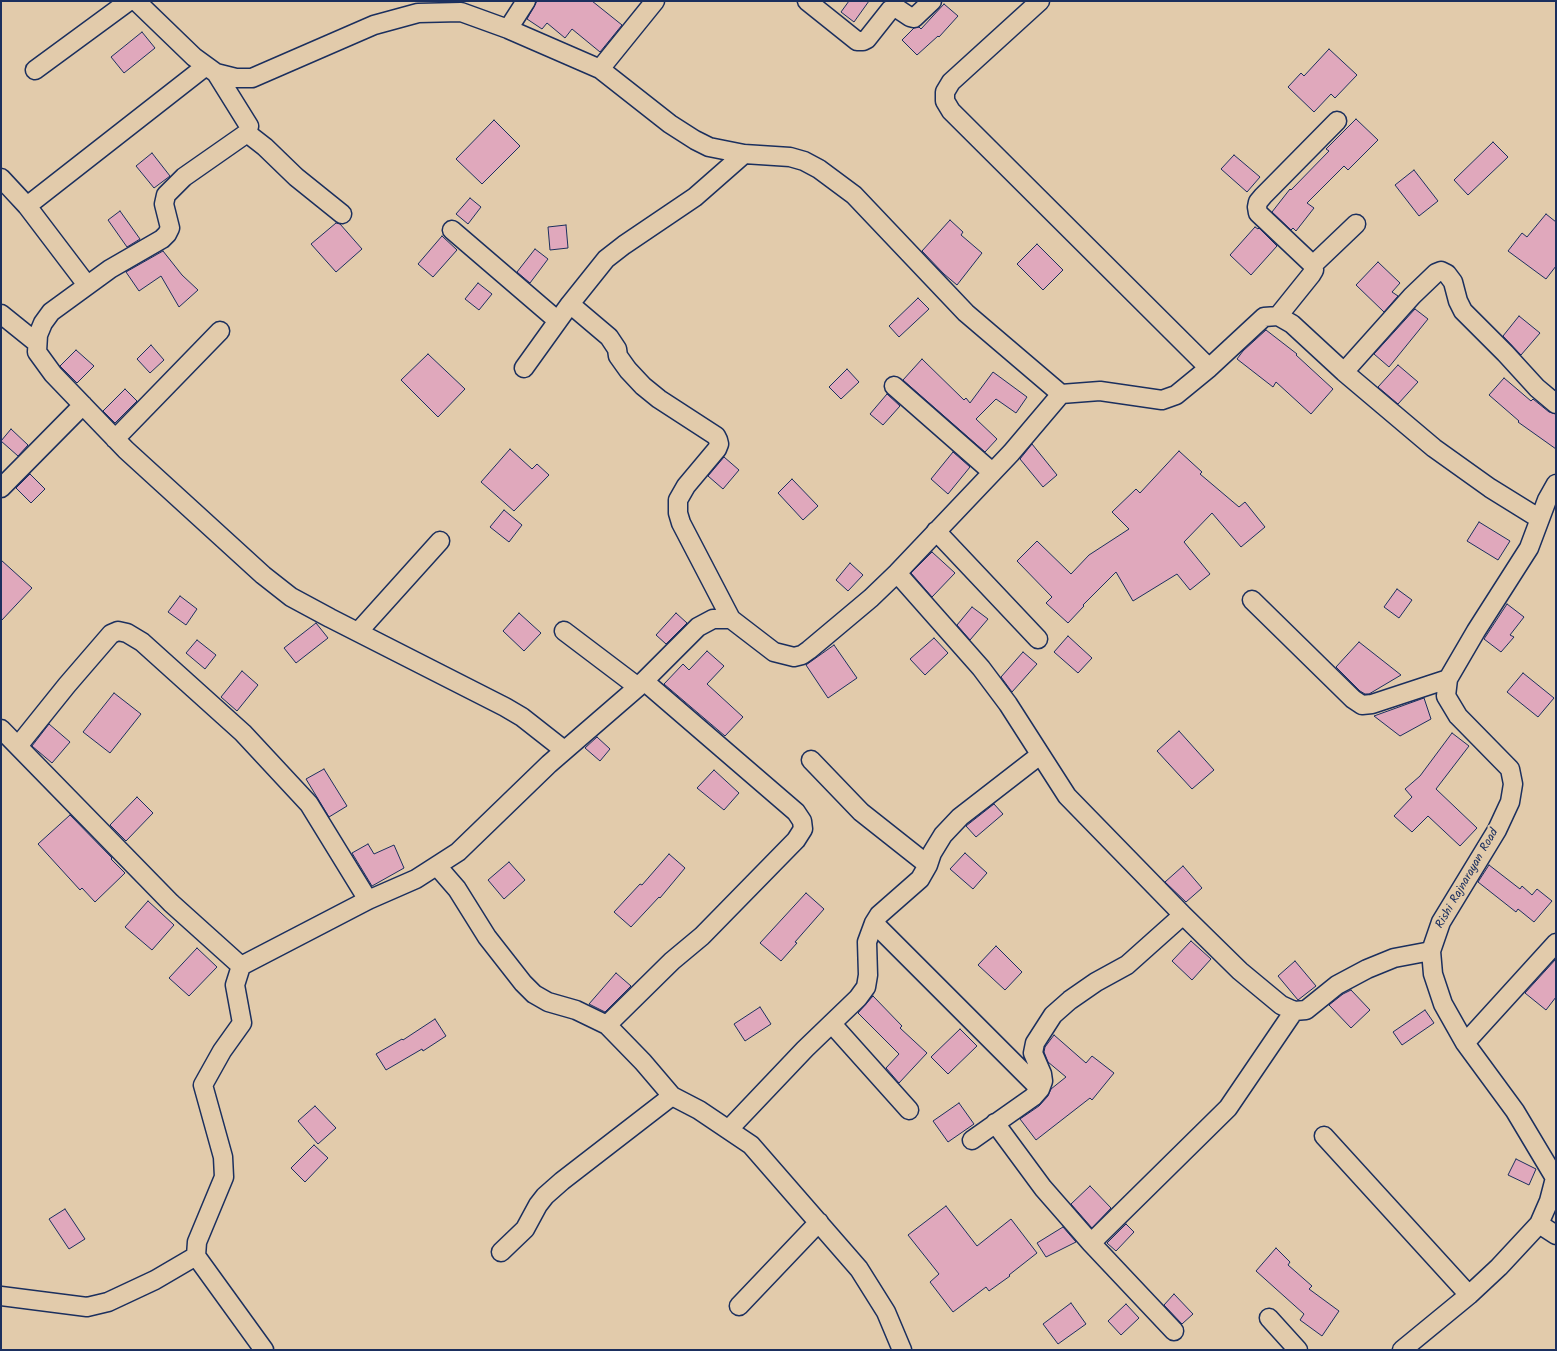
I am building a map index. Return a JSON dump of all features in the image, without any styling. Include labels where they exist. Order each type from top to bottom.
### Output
[{"type":"street","points":[[35,70],[129,1]]},
{"type":"street","points":[[136,1],[194,57],[211,70],[249,126],[247,133],[184,177],[166,195],[164,204],[170,228],[162,239],[110,269],[51,312],[43,323],[38,335],[37,352],[53,374],[115,439],[263,575],[291,597],[505,707],[522,717],[564,750]]},
{"type":"street","points":[[508,29],[526,1]]},
{"type":"street","points":[[600,69],[655,1]]},
{"type":"street","points":[[807,1],[857,41],[863,41],[867,38],[893,8],[914,18],[932,1]]},
{"type":"street","points":[[1040,1],[951,82],[945,92],[944,101],[951,111],[1210,368]]},
{"type":"street","points":[[211,70],[236,78],[252,78],[374,25],[418,13],[461,12],[508,29],[600,69],[670,124],[709,147],[744,154],[790,157],[804,161],[819,169],[854,195],[966,313],[1061,394],[1100,391],[1162,400],[1176,395],[1210,368],[1264,317],[1278,316],[1292,324],[1344,372],[1434,448],[1490,488],[1540,519]]},
{"type":"street","points":[[27,206],[211,70]]},
{"type":"street","points":[[1278,316],[1314,270],[1313,265],[1258,213],[1258,202],[1337,121]]},
{"type":"street","points":[[247,133],[265,147],[296,177],[342,214]]},
{"type":"street","points":[[524,368],[570,304],[606,259],[695,197],[744,154]]},
{"type":"street","points":[[1,178],[27,206],[87,285]]},
{"type":"street","points":[[1313,265],[1356,224]]},
{"type":"street","points":[[452,230],[558,321]]},
{"type":"street","points":[[1344,372],[1412,296],[1436,273],[1441,272],[1447,274],[1453,282],[1463,311],[1537,388],[1556,404]]},
{"type":"street","points":[[570,304],[609,337],[617,349],[618,356],[643,386],[659,399],[716,436],[719,444],[717,449],[686,486],[678,500],[678,513],[681,523],[731,620],[774,652],[794,657],[802,655],[871,598],[897,573],[1011,453],[1061,394]]},
{"type":"street","points":[[1,314],[37,343]]},
{"type":"street","points":[[115,439],[220,331]]},
{"type":"street","points":[[894,386],[992,472]]},
{"type":"street","points":[[1,488],[83,405]]},
{"type":"street","points":[[1252,600],[1353,699],[1362,705],[1372,704],[1448,679],[1529,548],[1547,500],[1556,484]]},
{"type":"street","points":[[936,531],[1038,639]]},
{"type":"street","points":[[358,632],[440,541]]},
{"type":"street","points":[[897,573],[981,668],[1008,704],[1067,796],[1183,915],[1258,987],[1281,1005],[1294,1011],[1306,1010],[1337,985],[1367,969],[1394,958],[1431,951]]},
{"type":"street","points":[[264,1350],[196,1256],[197,1242],[224,1177],[223,1156],[204,1086],[222,1051],[242,1023],[235,985],[241,966],[368,900],[416,878],[458,852],[564,750],[641,684],[698,627],[713,619],[731,620]]},
{"type":"street","points":[[564,630],[641,684],[796,812],[802,821],[803,829],[796,840],[702,936],[672,961],[607,1025]]},
{"type":"street","points":[[18,746],[67,684],[112,634],[118,631],[127,633],[142,642],[243,733],[309,804],[368,900]]},
{"type":"street","name":"Rishi Rajnarayan Road","points":[[1402,1350],[1499,1268],[1539,1224],[1549,1201],[1555,1178],[1551,1165],[1516,1111],[1465,1043],[1443,1004],[1433,974],[1431,951],[1441,922],[1497,830],[1510,802],[1513,784],[1510,769],[1458,716],[1446,696],[1448,679]]},
{"type":"street","points":[[1,730],[171,903],[241,966]]},
{"type":"street","points":[[729,1129],[805,1049],[858,998],[866,987],[868,976],[867,942],[874,923],[879,915],[920,879],[943,835],[960,817],[1040,755]]},
{"type":"street","points":[[811,760],[861,812],[928,865]]},
{"type":"street","points":[[437,866],[457,889],[487,937],[534,994],[548,1002],[576,1010],[607,1025],[643,1062],[672,1096],[699,1110],[751,1145],[859,1269],[886,1312],[902,1350]]},
{"type":"street","points":[[972,1140],[1033,1097],[1040,1089],[1043,1081],[1042,1074],[1033,1053],[1035,1043],[1053,1015],[1083,991],[1127,965],[1183,915]]},
{"type":"street","points":[[874,923],[1040,1089]]},
{"type":"street","points":[[1465,1043],[1556,943]]},
{"type":"street","points":[[1091,1243],[1228,1108],[1294,1011]]},
{"type":"street","points":[[832,1024],[909,1110]]},
{"type":"street","points":[[502,1252],[525,1228],[538,1205],[551,1191],[672,1096]]},
{"type":"street","points":[[995,1123],[1043,1188],[1091,1243],[1174,1331]]},
{"type":"street","points":[[1324,1136],[1469,1295]]},
{"type":"street","points":[[739,1306],[819,1222]]},
{"type":"street","points":[[1539,1224],[1556,1235]]},
{"type":"street","points":[[1,1296],[87,1307],[108,1302],[155,1280],[196,1256]]},
{"type":"street","points":[[1269,1318],[1298,1350]]},
{"type":"building","points":[[537,1],[592,1],[622,25],[600,52],[572,29],[565,38],[547,23],[542,29],[527,19]]},
{"type":"building","points":[[849,1],[869,1],[854,22],[841,12]]},
{"type":"building","points":[[944,4],[958,16],[939,37],[917,55],[902,40],[914,28],[919,27],[921,29]]},
{"type":"building","points":[[142,32],[155,48],[124,73],[111,57]]},
{"type":"building","points":[[1329,49],[1357,75],[1335,98],[1331,94],[1314,112],[1288,87],[1301,73],[1304,76]]},
{"type":"building","points":[[1356,119],[1378,140],[1348,170],[1344,166],[1307,203],[1314,208],[1296,231],[1293,228],[1291,230],[1272,212],[1290,189],[1329,151],[1326,149]]},
{"type":"building","points":[[494,120],[520,146],[482,184],[456,159]]},
{"type":"building","points":[[1493,142],[1508,157],[1468,195],[1454,180]]},
{"type":"building","points":[[152,153],[170,176],[154,188],[136,166]]},
{"type":"building","points":[[1234,155],[1260,177],[1247,192],[1221,169]]},
{"type":"building","points":[[1414,170],[1438,201],[1419,216],[1395,185]]},
{"type":"building","points":[[470,198],[481,207],[468,224],[456,214]]},
{"type":"building","points":[[120,211],[140,239],[127,247],[108,220]]},
{"type":"building","points":[[1546,214],[1556,222],[1556,266],[1546,279],[1508,251],[1522,233],[1527,237]]},
{"type":"building","points":[[950,220],[963,232],[961,235],[982,253],[957,285],[922,251]]},
{"type":"building","points":[[336,223],[340,224],[362,249],[336,272],[311,244]]},
{"type":"building","points":[[566,225],[568,248],[550,250],[548,227]]},
{"type":"building","points":[[1255,227],[1259,228],[1277,246],[1251,275],[1230,255]]},
{"type":"building","points":[[442,236],[457,250],[433,277],[418,264]]},
{"type":"building","points":[[1037,244],[1063,270],[1043,290],[1017,264]]},
{"type":"building","points":[[535,249],[548,259],[530,283],[517,272]]},
{"type":"building","points":[[163,251],[182,275],[198,290],[179,307],[161,276],[139,291],[126,272]]},
{"type":"building","points":[[1378,262],[1400,283],[1392,292],[1398,296],[1384,312],[1356,285]]},
{"type":"building","points":[[478,283],[492,294],[479,310],[465,299]]},
{"type":"building","points":[[918,298],[929,309],[899,337],[889,326]]},
{"type":"building","points":[[1415,309],[1428,319],[1389,367],[1374,354]]},
{"type":"building","points":[[1519,316],[1540,333],[1521,355],[1503,336]]},
{"type":"building","points":[[1266,330],[1297,354],[1333,389],[1311,414],[1276,382],[1273,387],[1237,359]]},
{"type":"building","points":[[151,345],[164,360],[150,373],[137,359]]},
{"type":"building","points":[[76,350],[94,366],[77,383],[60,366]]},
{"type":"building","points":[[428,354],[465,389],[438,417],[401,380]]},
{"type":"building","points":[[922,359],[964,400],[966,398],[970,403],[993,372],[1027,397],[1016,413],[996,399],[976,419],[997,439],[985,452],[903,380]]},
{"type":"building","points":[[1398,365],[1418,382],[1398,404],[1378,387]]},
{"type":"building","points":[[847,369],[859,382],[841,399],[829,387]]},
{"type":"building","points":[[1504,378],[1531,401],[1533,399],[1549,412],[1556,414],[1556,449],[1518,422],[1489,395]]},
{"type":"building","points":[[125,389],[137,401],[115,423],[103,411]]},
{"type":"building","points":[[887,394],[900,406],[883,425],[870,414]]},
{"type":"building","points":[[11,429],[28,445],[18,456],[1,441]]},
{"type":"building","points":[[1032,444],[1057,475],[1043,487],[1020,459]]},
{"type":"building","points":[[510,449],[532,469],[537,464],[549,475],[514,511],[481,482]]},
{"type":"building","points":[[1179,451],[1202,472],[1200,474],[1239,507],[1245,502],[1265,527],[1241,547],[1212,513],[1184,542],[1210,574],[1190,590],[1177,574],[1133,601],[1116,572],[1068,623],[1046,603],[1052,597],[1017,561],[1037,541],[1071,574],[1089,555],[1129,529],[1112,512],[1136,489],[1140,493]]},
{"type":"building","points":[[953,452],[970,467],[948,494],[931,479]]},
{"type":"building","points":[[724,457],[739,470],[723,489],[708,476]]},
{"type":"building","points":[[30,474],[45,489],[31,503],[16,488]]},
{"type":"building","points":[[792,479],[818,506],[803,520],[778,493]]},
{"type":"building","points":[[504,510],[522,525],[509,542],[490,527]]},
{"type":"building","points":[[1479,522],[1510,541],[1498,560],[1467,541]]},
{"type":"building","points":[[932,552],[955,573],[932,597],[911,573]]},
{"type":"building","points":[[1,560],[32,588],[1,621]]},
{"type":"building","points":[[850,563],[863,575],[848,591],[836,580]]},
{"type":"building","points":[[1397,589],[1412,600],[1399,618],[1384,607]]},
{"type":"building","points":[[180,596],[197,609],[186,625],[168,612]]},
{"type":"building","points":[[1507,604],[1524,617],[1510,635],[1514,637],[1501,652],[1484,639]]},
{"type":"building","points":[[972,607],[988,619],[970,640],[957,625]]},
{"type":"building","points":[[519,613],[541,633],[524,651],[503,631]]},
{"type":"building","points":[[676,613],[687,623],[666,644],[656,635]]},
{"type":"building","points":[[316,623],[328,638],[296,663],[284,648]]},
{"type":"building","points":[[1068,636],[1092,658],[1078,673],[1054,652]]},
{"type":"building","points":[[934,638],[948,653],[925,675],[910,659]]},
{"type":"building","points":[[197,640],[216,655],[205,669],[186,653]]},
{"type":"building","points":[[1359,642],[1401,675],[1369,694],[1360,691],[1336,667]]},
{"type":"building","points":[[834,645],[857,678],[828,698],[806,665]]},
{"type":"building","points":[[707,651],[724,666],[707,684],[743,717],[725,736],[664,684],[683,664],[689,670]]},
{"type":"building","points":[[1023,652],[1037,664],[1012,692],[1001,677]]},
{"type":"building","points":[[242,671],[258,685],[237,711],[221,697]]},
{"type":"building","points":[[1523,673],[1554,698],[1538,717],[1507,692]]},
{"type":"building","points":[[114,693],[141,714],[110,753],[83,732]]},
{"type":"building","points":[[1424,698],[1431,719],[1400,736],[1374,716]]},
{"type":"building","points":[[49,724],[70,742],[52,763],[32,746]]},
{"type":"building","points":[[1179,731],[1214,770],[1192,789],[1157,751]]},
{"type":"building","points":[[1452,733],[1469,746],[1436,789],[1477,828],[1460,846],[1428,816],[1412,832],[1394,816],[1412,797],[1405,789],[1420,776]]},
{"type":"building","points":[[597,737],[610,749],[600,761],[585,748]]},
{"type":"building","points":[[324,769],[347,806],[329,817],[306,779]]},
{"type":"building","points":[[714,770],[739,793],[724,810],[697,788]]},
{"type":"building","points":[[137,797],[153,813],[126,841],[110,825]]},
{"type":"building","points":[[994,804],[1003,814],[976,837],[966,826]]},
{"type":"building","points":[[70,815],[125,873],[95,902],[82,888],[80,890],[38,844]]},
{"type":"building","points":[[368,844],[374,854],[394,845],[404,868],[372,886],[352,853]]},
{"type":"building","points":[[965,853],[987,873],[973,889],[950,869]]},
{"type":"building","points":[[669,854],[685,868],[660,898],[631,927],[614,912],[640,884],[642,885]]},
{"type":"building","points":[[509,862],[525,880],[504,899],[488,880]]},
{"type":"building","points":[[1489,865],[1520,889],[1522,886],[1532,895],[1537,889],[1552,901],[1534,922],[1518,909],[1516,912],[1478,882]]},
{"type":"building","points":[[1183,866],[1202,888],[1186,902],[1165,882]]},
{"type":"building","points":[[806,893],[824,909],[781,961],[760,943]]},
{"type":"building","points":[[148,901],[174,925],[152,950],[125,927]]},
{"type":"building","points":[[1191,941],[1211,959],[1192,980],[1172,961]]},
{"type":"building","points":[[996,946],[1022,972],[1005,990],[978,965]]},
{"type":"building","points":[[197,948],[217,967],[189,996],[169,978]]},
{"type":"building","points":[[1556,959],[1556,997],[1546,1010],[1525,993]]},
{"type":"building","points":[[1295,961],[1316,986],[1298,1000],[1278,976]]},
{"type":"building","points":[[616,973],[631,986],[605,1012],[589,1004]]},
{"type":"building","points":[[1351,990],[1370,1010],[1351,1028],[1329,1005]]},
{"type":"building","points":[[873,996],[902,1026],[900,1028],[927,1053],[899,1083],[886,1068],[899,1054],[858,1013]]},
{"type":"building","points":[[760,1007],[771,1024],[745,1041],[734,1024]]},
{"type":"building","points":[[1425,1010],[1434,1023],[1402,1045],[1393,1032]]},
{"type":"building","points":[[435,1019],[446,1036],[423,1051],[422,1049],[386,1070],[376,1054],[403,1040]]},
{"type":"building","points":[[960,1029],[977,1046],[948,1074],[931,1057]]},
{"type":"building","points":[[1054,1035],[1086,1063],[1092,1056],[1114,1073],[1092,1100],[1090,1098],[1036,1140],[1020,1119],[1039,1106],[1048,1096],[1051,1089],[1066,1077],[1048,1062],[1044,1052],[1045,1047]]},
{"type":"building","points":[[959,1103],[974,1124],[948,1142],[933,1121]]},
{"type":"building","points":[[315,1106],[336,1128],[318,1144],[298,1121]]},
{"type":"building","points":[[314,1145],[328,1158],[305,1182],[291,1168]]},
{"type":"building","points":[[1516,1159],[1536,1169],[1529,1185],[1508,1175]]},
{"type":"building","points":[[1090,1186],[1111,1208],[1092,1228],[1071,1204]]},
{"type":"building","points":[[946,1206],[977,1246],[1011,1219],[1037,1253],[989,1291],[986,1287],[953,1312],[930,1282],[939,1274],[908,1235]]},
{"type":"building","points":[[65,1209],[85,1239],[69,1249],[49,1219]]},
{"type":"building","points":[[1126,1224],[1134,1232],[1116,1251],[1107,1243]]},
{"type":"building","points":[[1063,1227],[1076,1242],[1046,1257],[1037,1243]]},
{"type":"building","points":[[1276,1248],[1290,1262],[1288,1265],[1312,1286],[1309,1289],[1339,1311],[1322,1336],[1300,1320],[1304,1314],[1256,1271]]},
{"type":"building","points":[[1174,1294],[1193,1314],[1182,1324],[1164,1305]]},
{"type":"building","points":[[1071,1303],[1086,1324],[1058,1344],[1043,1324]]},
{"type":"building","points":[[1126,1304],[1139,1318],[1121,1335],[1108,1321]]}]
